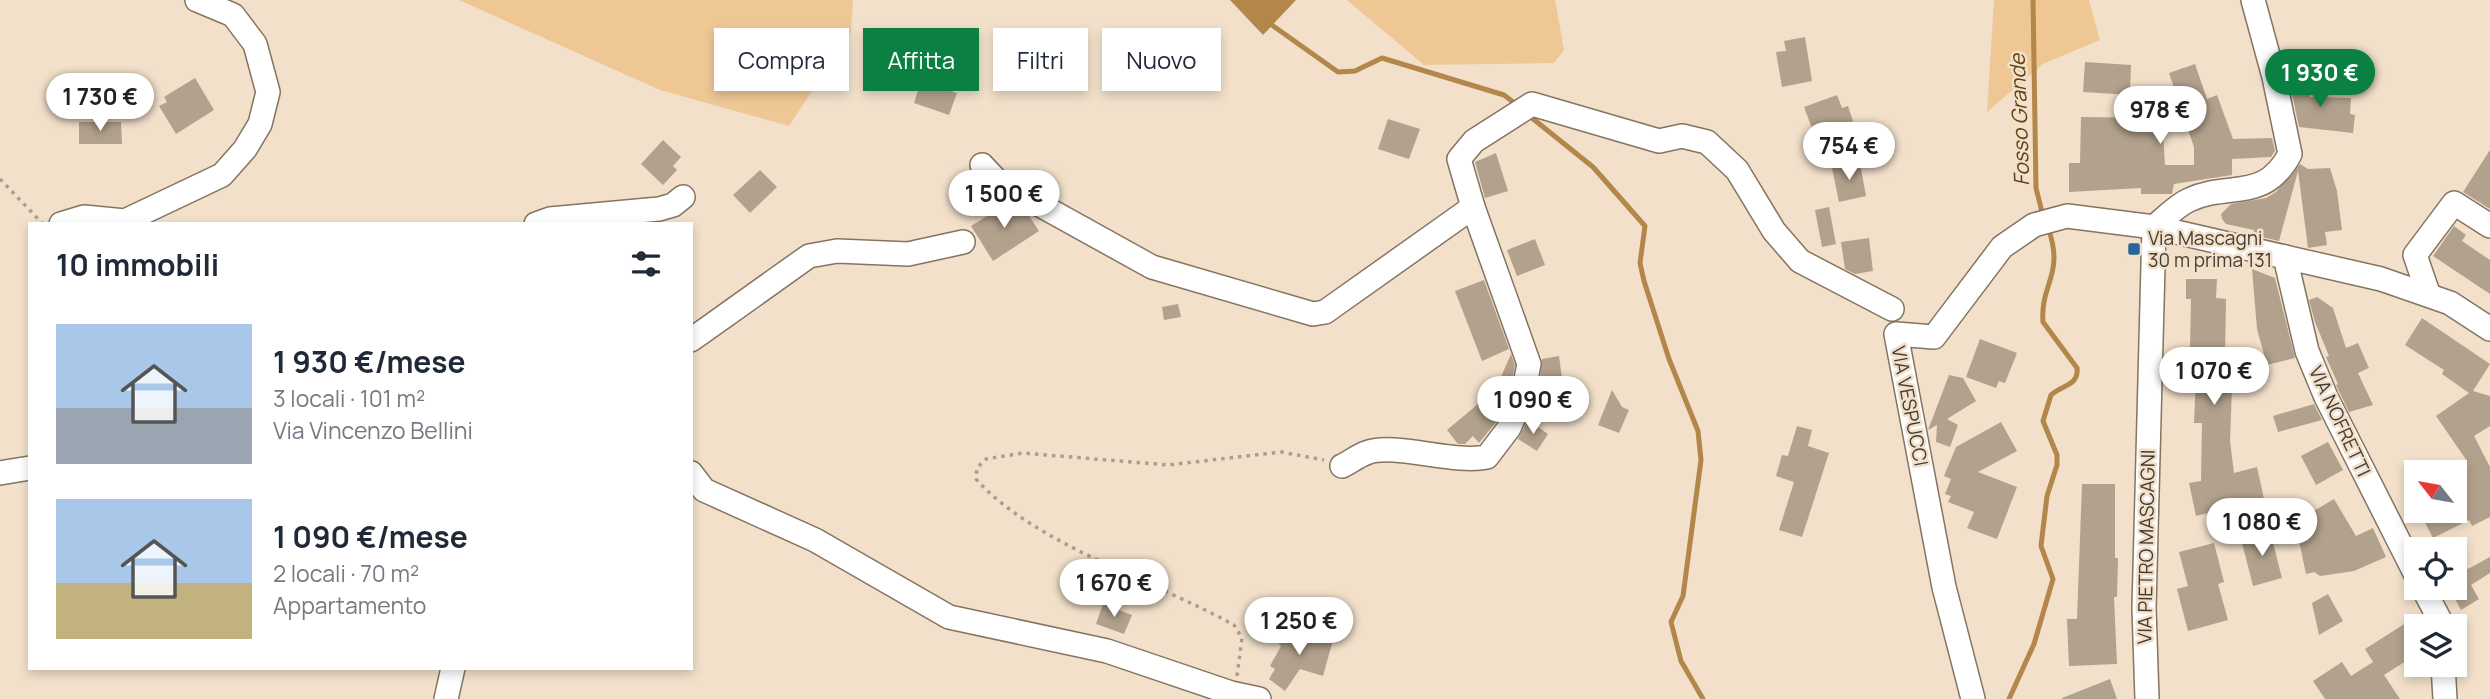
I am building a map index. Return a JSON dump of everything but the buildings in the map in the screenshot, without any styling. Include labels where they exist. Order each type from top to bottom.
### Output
[{"type":"street","points":[[68,222],[84,217],[125,221],[222,175],[245,149],[260,124],[268,92],[255,44],[233,15],[197,0]]},
{"type":"street","points":[[2154,228],[2193,198],[2266,183],[2277,176],[2290,154],[2253,0]]},
{"type":"street","points":[[1342,467],[1368,452],[1416,453],[1471,460],[1487,457],[1510,428],[1522,399],[1529,364],[1473,207],[1459,159],[1474,141],[1532,104],[1659,141],[1682,136],[1707,142],[1737,170],[1774,231],[1800,261],[1892,309]]},
{"type":"street","points":[[982,164],[997,181],[1152,267],[1313,314],[1325,312],[1473,207]]},
{"type":"street","points":[[542,222],[659,209],[673,205],[683,197]]},
{"type":"street","points":[[2428,293],[2415,255],[2454,202],[2490,226]]},
{"type":"street","name":"VIA VESPUCCI","points":[[1973,699],[1944,587],[1896,334],[1934,337],[2002,247],[2034,225],[2050,218],[2082,216],[2154,228]]},
{"type":"street","points":[[2154,228],[2428,293],[2450,303],[2490,329]]},
{"type":"street","name":"VIA PIETRO MASCAGNI","points":[[2147,699],[2146,502],[2154,228]]},
{"type":"street","points":[[693,339],[809,256],[837,251],[908,254],[962,242]]},
{"type":"street","name":"VIA NOFRETTI","points":[[2285,257],[2307,351],[2344,436],[2404,552]]},
{"type":"street","points":[[0,473],[28,468]]},
{"type":"street","points":[[693,476],[704,490],[815,540],[949,617],[1107,650],[1231,693],[1259,699]]},
{"type":"street","points":[[446,699],[453,670]]},
{"type":"street","points":[[2444,677],[2445,699]]},
{"type":"path","points":[[0,179],[41,222]]},
{"type":"path","points":[[1231,693],[1242,660],[1242,638],[1234,625],[1117,569],[1033,523],[988,492],[976,478],[977,468],[986,458],[1023,453],[1168,465],[1281,452],[1311,455],[1342,467]]},
{"type":"shaded area","points":[[459,0],[853,0],[849,35],[849,28],[714,28],[714,91],[812,91],[789,126],[660,90]]},
{"type":"shaded area","points":[[1230,0],[1296,0],[1263,35]]},
{"type":"shaded area","points":[[1347,0],[1555,0],[1564,50],[1554,63],[1424,65]]},
{"type":"shaded area","points":[[1994,0],[2089,0],[2100,40],[2043,64],[1987,112]]},
{"type":"waterway","name":"Fosso Grande","points":[[2033,0],[2036,188],[2043,216]]},
{"type":"waterway","points":[[1269,23],[1338,72],[1355,71],[1382,58],[1504,95],[1517,105]]},
{"type":"waterway","points":[[1527,114],[1593,167],[1645,226],[1640,263],[1644,281],[1669,359],[1698,431],[1701,460],[1683,596],[1671,622],[1681,661],[1703,699]]},
{"type":"waterway","name":"Fosso Grande","points":[[2009,699],[2034,644],[2053,579],[2041,546],[2047,496],[2057,465],[2057,455],[2043,421],[2051,395],[2072,382],[2077,374],[2077,368],[2043,322],[2043,309],[2054,257],[2048,228]]},
{"type":"place","name":"Via Mascagni 30 m prima 131","points":[[2134,249]]}]
